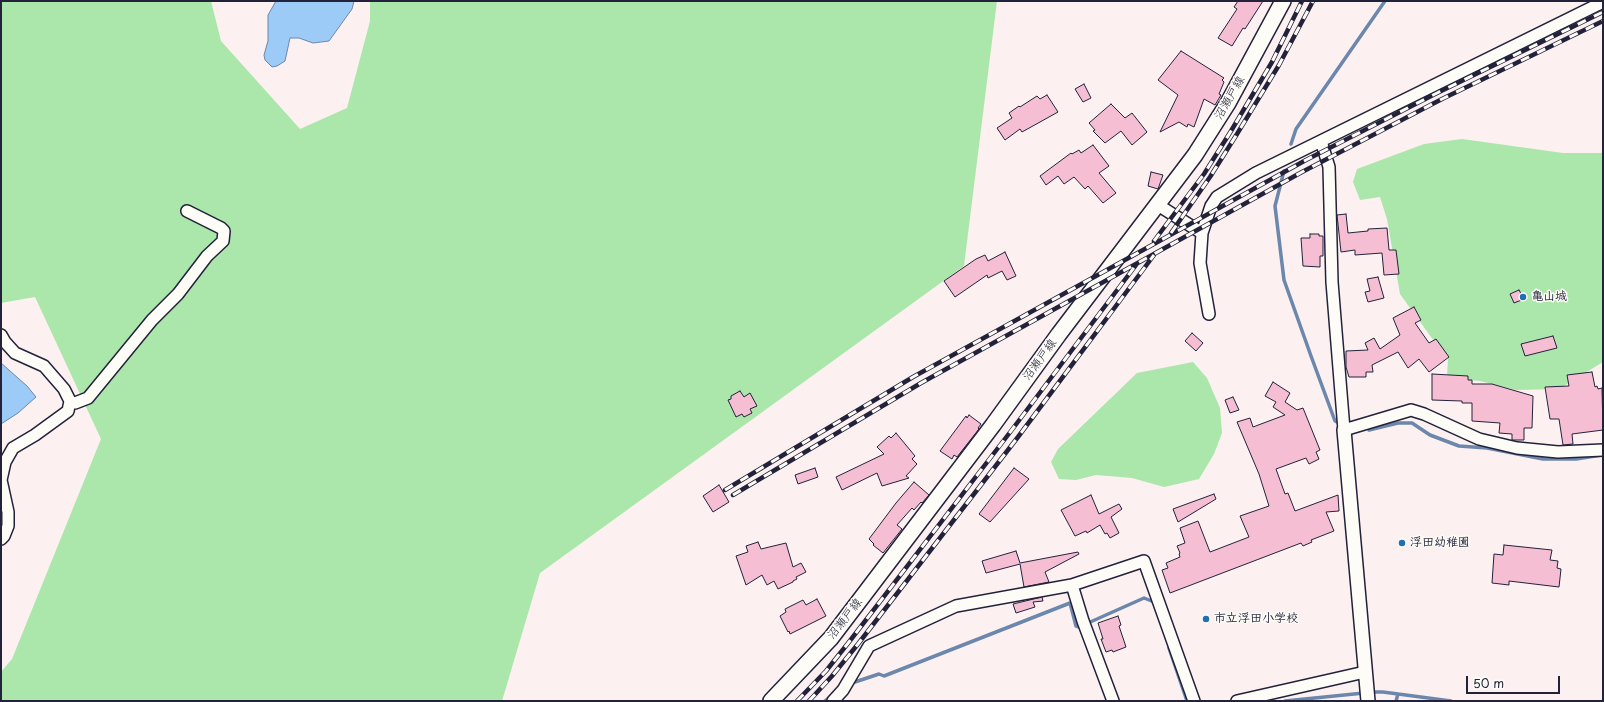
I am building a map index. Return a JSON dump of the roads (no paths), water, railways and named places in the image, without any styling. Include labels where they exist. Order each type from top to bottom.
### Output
[{"type":"main road","name":"沼瀬戸線","points":[[771,701],[831,638],[988,431],[1059,334],[1196,155],[1228,103],[1283,1]]},
{"type":"street","points":[[1208,314],[1200,262],[1202,233],[1211,206],[1217,197],[1256,173],[1603,2]]},
{"type":"street","points":[[1321,141],[1330,166],[1332,282],[1368,700]]},
{"type":"street","points":[[1158,205],[1202,233]]},
{"type":"street","points":[[70,401],[75,403],[88,398],[152,320],[178,294],[207,256],[223,241],[224,231],[221,228],[187,211]]},
{"type":"street","points":[[1,335],[4,342],[15,353],[44,366],[64,389],[70,401],[68,411],[13,448],[5,462],[1,480],[8,512],[8,526],[4,536],[1,539]]},
{"type":"street","points":[[1344,430],[1411,410],[1424,414],[1479,439],[1517,448],[1558,452],[1603,450]]},
{"type":"street","points":[[833,701],[843,690],[869,646],[956,606],[1072,584],[1144,561],[1194,701]]},
{"type":"street","points":[[1072,584],[1083,621],[1113,701]]},
{"type":"street","points":[[1238,701],[1366,678]]},
{"type":"water","points":[[276,1],[354,1],[352,9],[329,41],[313,43],[299,38],[290,38],[285,61],[272,67],[265,60],[264,55],[268,41],[268,15]]},
{"type":"water","points":[[1,363],[27,386],[36,397],[18,413],[1,424]]},
{"type":"waterway","points":[[1291,144],[1296,129],[1385,1]]},
{"type":"waterway","points":[[1284,171],[1275,206],[1284,280],[1335,421],[1337,422]]},
{"type":"waterway","points":[[1369,430],[1398,423],[1412,423],[1430,435],[1459,446],[1487,448],[1543,459],[1576,459],[1602,455]]},
{"type":"waterway","points":[[1088,623],[1144,598],[1154,602],[1155,604]]},
{"type":"waterway","points":[[855,682],[879,674],[884,676],[1070,603],[1076,626],[1079,627]]},
{"type":"waterway","points":[[1169,648],[1187,701]]},
{"type":"waterway","points":[[1370,692],[1383,692],[1451,701]]},
{"type":"waterway","points":[[1285,701],[1364,693]]},
{"type":"waterway","points":[[1396,701],[1398,694]]},
{"type":"waterway","points":[[825,701],[832,695]]},
{"type":"railway","points":[[1154,241],[1204,174],[1231,131],[1272,62],[1302,1]]},
{"type":"railway","points":[[1171,233],[1210,177],[1237,134],[1279,65],[1313,1]]},
{"type":"railway","points":[[725,490],[913,377],[1306,160],[1437,93],[1603,12]]},
{"type":"railway","points":[[733,495],[921,383],[1302,172],[1442,99],[1603,21]]},
{"type":"railway","points":[[809,701],[858,644],[1018,437],[1154,255]]},
{"type":"railway","points":[[797,701],[826,671],[849,642],[1136,265]]},
{"type":"place","name":"亀山城","points":[[1523,297]]},
{"type":"place","name":"浮田幼稚園","points":[[1402,543]]},
{"type":"place","name":"市立浮田小学校","points":[[1206,619]]}]
